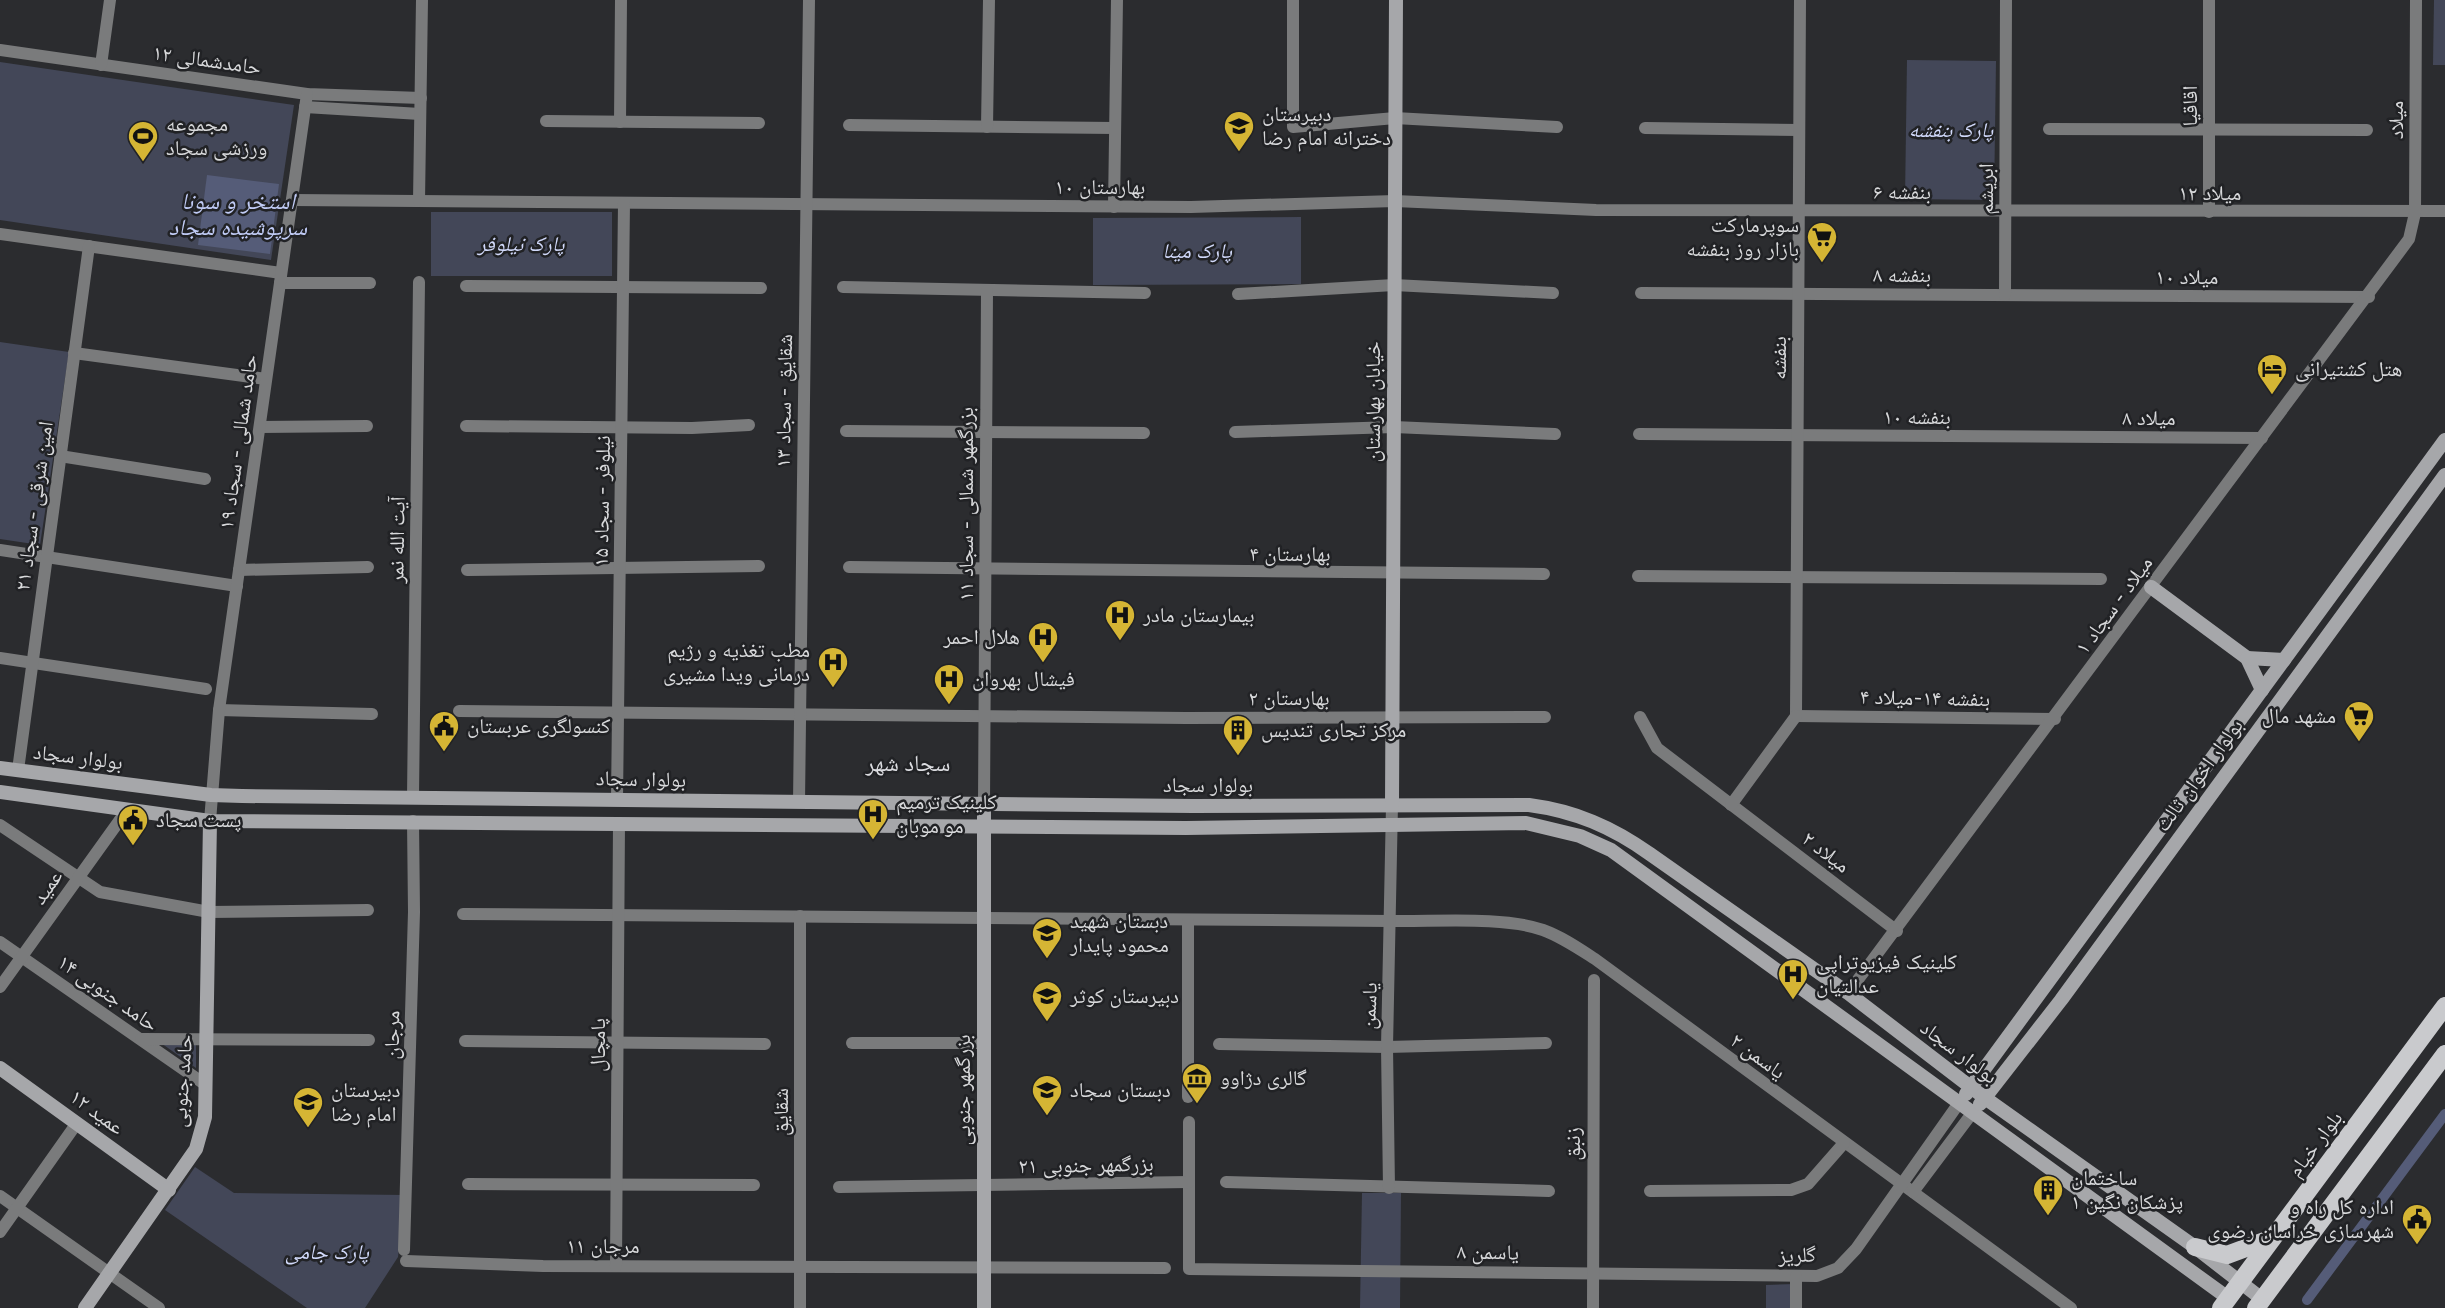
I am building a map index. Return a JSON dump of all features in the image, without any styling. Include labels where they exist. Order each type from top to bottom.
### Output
[{"type":"main road","name":"خیابان بهارستان","points":[[1392,805],[1396,0]]},
{"type":"main road","points":[[1959,1103],[2445,440]]},
{"type":"main road","name":"بولوار اخوان ثالث","points":[[1973,1112],[2445,475]]},
{"type":"main road","points":[[2151,587],[2247,658],[2262,690]]},
{"type":"main road","points":[[2294,647],[2310,659]]},
{"type":"main road","points":[[2247,658],[2284,660]]},
{"type":"main road","name":"بولوار سجاد","points":[[0,768],[211,796],[984,804],[1529,805],[1559,809],[1588,818],[1621,834],[1848,993],[1971,1088],[2194,1247],[2239,1282],[2263,1305]]},
{"type":"main road","name":"بولوار سجاد","points":[[0,792],[210,821],[984,827],[1526,822],[1580,835],[1611,850],[1973,1112],[2230,1305]]},
{"type":"main road","name":"بزرگمهر جنوبی","points":[[984,804],[984,1308]]},
{"type":"main road","name":"حامد جنوبی","points":[[85,1308],[197,1149],[205,1117],[210,821]]},
{"type":"main road","name":"بلوار خیام","points":[[2230,1305],[2239,1282],[2445,1006]]},
{"type":"main road","points":[[2263,1305],[2445,1054]]},
{"type":"main road","name":"عمید ۱۲","points":[[0,1068],[169,1190]]},
{"type":"main road","points":[[2194,1247],[2227,1255],[2274,1238]]},
{"type":"street","points":[[101,65],[110,0]]},
{"type":"street","points":[[419,201],[422,0]]},
{"type":"street","points":[[620,122],[621,0]]},
{"type":"street","name":"شقایق - سجاد ۱۳","points":[[799,802],[809,0]]},
{"type":"street","points":[[987,127],[989,0]]},
{"type":"street","points":[[1114,207],[1116,0]]},
{"type":"street","points":[[1293,0],[1293,127],[1395,118],[1557,128]]},
{"type":"street","name":"بنفشه","points":[[1796,716],[1800,0]]},
{"type":"street","name":"ابریشم","points":[[2004,295],[2006,0]]},
{"type":"street","name":"اقاقیا","points":[[2209,0],[2209,212]]},
{"type":"street","name":"میلاد","points":[[2409,239],[2415,212],[2416,0]]},
{"type":"street","name":"حامدشمالی ۱۲","points":[[0,50],[307,94],[421,98]]},
{"type":"street","name":"حامد شمالی - سجاد ۱۹","points":[[210,821],[219,710],[307,94]]},
{"type":"street","points":[[305,107],[421,114]]},
{"type":"street","points":[[546,121],[759,123]]},
{"type":"street","points":[[849,125],[1115,128]]},
{"type":"street","points":[[1645,128],[1799,130]]},
{"type":"street","points":[[2049,129],[2367,130]]},
{"type":"street","name":"بهارستان ۱۰","points":[[292,200],[1114,207],[1395,201],[1596,210]]},
{"type":"street","name":"نیلوفر - سجاد ۱۵","points":[[617,800],[624,203]]},
{"type":"street","name":"بنفشه ۶","points":[[1596,210],[2005,212]]},
{"type":"street","name":"میلاد ۱۲","points":[[2005,212],[2445,211]]},
{"type":"street","points":[[0,234],[170,258],[281,278],[370,283]]},
{"type":"street","name":"میلاد - سجاد ۱","points":[[1848,993],[2369,297],[2409,239]]},
{"type":"street","name":"امین شرقی - سجاد ۲۱","points":[[18,770],[89,246]]},
{"type":"street","name":"آیت الله نمر","points":[[413,797],[419,282]]},
{"type":"street","points":[[1238,294],[1394,285],[1553,293]]},
{"type":"street","points":[[466,286],[761,288]]},
{"type":"street","points":[[843,287],[1145,293]]},
{"type":"street","name":"بزرگمهر شمالی - سجاد ۱۱","points":[[984,804],[987,291]]},
{"type":"street","name":"بنفشه ۸","points":[[1641,293],[2004,295]]},
{"type":"street","name":"میلاد ۱۰","points":[[2004,295],[2369,297]]},
{"type":"street","points":[[74,353],[266,379]]},
{"type":"street","points":[[466,426],[692,428],[749,425]]},
{"type":"street","points":[[260,427],[367,426]]},
{"type":"street","points":[[1235,432],[1394,427],[1555,434]]},
{"type":"street","points":[[846,430],[1144,433]]},
{"type":"street","name":"بنفشه ۱۰","points":[[1639,434],[2037,437]]},
{"type":"street","name":"میلاد ۸","points":[[2037,437],[2262,438]]},
{"type":"street","points":[[60,456],[205,479]]},
{"type":"street","points":[[0,550],[237,586]]},
{"type":"street","points":[[467,570],[759,566]]},
{"type":"street","points":[[239,570],[368,567]]},
{"type":"street","name":"بهارستان ۴","points":[[849,567],[985,571],[1544,574]]},
{"type":"street","points":[[1638,576],[2101,579]]},
{"type":"street","points":[[0,657],[206,689]]},
{"type":"street","points":[[219,710],[372,714]]},
{"type":"street","name":"بهارستان ۲","points":[[458,711],[1186,718],[1545,717]]},
{"type":"street","points":[[1731,805],[1796,716]]},
{"type":"street","name":"بنفشه ۱۴-میلاد ۴","points":[[1796,716],[2055,719]]},
{"type":"street","name":"میلاد ۲","points":[[1640,718],[1657,748],[1897,931]]},
{"type":"street","name":"یاسمن","points":[[1389,1188],[1387,1046],[1392,805]]},
{"type":"street","name":"عمید","points":[[0,987],[127,810]]},
{"type":"street","name":"مرجان","points":[[405,1255],[413,821]]},
{"type":"street","name":"پامچال","points":[[616,1266],[619,824]]},
{"type":"street","points":[[0,825],[100,892],[209,912],[368,911]]},
{"type":"street","name":"یاسمن ۲","points":[[463,914],[618,913],[1188,921],[1391,921],[1512,924],[1540,929],[1567,941],[2071,1308]]},
{"type":"street","name":"شقایق","points":[[800,916],[800,1308]]},
{"type":"street","points":[[1188,921],[1188,1097]]},
{"type":"street","name":"حامد جنوبی ۱۴","points":[[0,942],[206,1085]]},
{"type":"street","name":"زنبق","points":[[1592,1308],[1594,980]]},
{"type":"street","points":[[141,1039],[207,1037],[369,1040]]},
{"type":"street","points":[[466,1041],[765,1044]]},
{"type":"street","points":[[852,1043],[985,1043]]},
{"type":"street","points":[[1219,1044],[1387,1046],[1546,1043]]},
{"type":"street","name":"گلریز","points":[[1592,1273],[1817,1276],[1838,1268],[1856,1249],[1959,1103]]},
{"type":"street","points":[[1913,1192],[1973,1112]]},
{"type":"street","points":[[1189,1122],[1189,1182]]},
{"type":"street","points":[[0,1232],[77,1123]]},
{"type":"street","points":[[1650,1191],[1791,1190],[1808,1184],[1844,1143]]},
{"type":"street","name":"یاسمن ۸","points":[[1189,1182],[1189,1269],[1592,1273]]},
{"type":"street","name":"بزرگمهر جنوبی ۲۱","points":[[839,1187],[1189,1182]]},
{"type":"street","points":[[1226,1182],[1549,1191]]},
{"type":"street","points":[[468,1184],[754,1185]]},
{"type":"street","points":[[0,1196],[159,1308]]},
{"type":"street","name":"مرجان ۱۱","points":[[405,1255],[616,1266],[1165,1268]]},
{"type":"street","points":[[1796,1276],[1796,1308]]},
{"type":"green space","points":[[2434,0],[2445,0],[2445,65],[2433,65]]},
{"type":"green space","name":"پارک بنفشه","points":[[1907,60],[1996,61],[1994,200],[1905,199]]},
{"type":"green space","name":"مجموعه ورزشی سجاد","points":[[0,62],[294,105],[271,260],[0,220]]},
{"type":"green space","name":"پارک نیلوفر","points":[[431,212],[612,212],[612,276],[431,276]]},
{"type":"green space","name":"پارک مینا","points":[[1301,217],[1301,284],[1093,285],[1093,218]]},
{"type":"green space","points":[[0,342],[69,352],[40,545],[0,539]]},
{"type":"green space","points":[[196,1042],[196,1068],[161,1043]]},
{"type":"green space","name":"پارک جامی","points":[[195,1167],[234,1193],[405,1195],[398,1257],[365,1308],[307,1308],[165,1210]]},
{"type":"green space","points":[[1362,1193],[1401,1193],[1400,1308],[1360,1308]]},
{"type":"green space","points":[[1795,1284],[1795,1308],[1766,1308],[1766,1285]]},
{"type":"water","name":"استخر و سونا سرپوشیده سجاد","points":[[207,175],[279,184],[270,254],[198,245]]},
{"type":"waterway","points":[[2307,1300],[2445,1114]]},
{"type":"place","name":"دبیرستان دخترانه امام رضا","points":[[1239,153]]},
{"type":"place","name":"مجموعه ورزشی سجاد","points":[[143,163]]},
{"type":"place","name":"سوپرمارکت بازار روز بنفشه","points":[[1822,264]]},
{"type":"place","name":"هتل کشتیرانی","points":[[2272,396]]},
{"type":"place","name":"بیمارستان مادر","points":[[1120,642]]},
{"type":"place","name":"هلال احمر","points":[[1043,664]]},
{"type":"place","name":"مطب تغذیه و رژیم درمانی ویدا مشیری","points":[[833,689]]},
{"type":"place","name":"فیشال بهروان","points":[[949,706]]},
{"type":"place","name":"مشهد مال","points":[[2359,743]]},
{"type":"place","name":"کنسولگری عربستان","points":[[444,753]]},
{"type":"place","name":"مرکز تجاری تندیس","points":[[1238,757]]},
{"type":"place","name":"کلینیک ترمیم مو موبان","points":[[873,841]]},
{"type":"place","name":"پست سجاد","points":[[133,847]]},
{"type":"place","name":"دبستان شهید محمود پایدار","points":[[1047,960]]},
{"type":"place","name":"کلینیک فیزیوتراپی عدالتیان","points":[[1793,1001]]},
{"type":"place","name":"دبیرستان کوثر","points":[[1047,1023]]},
{"type":"place","name":"گالری دژاوو","points":[[1197,1105]]},
{"type":"place","name":"دبستان سجاد","points":[[1047,1117]]},
{"type":"place","name":"دبیرستان امام رضا","points":[[308,1129]]},
{"type":"place","name":"ساختمان پزشکان نگین ۱","points":[[2048,1217]]},
{"type":"place","name":"اداره کل راه و شهرسازی خراسان رضوی","points":[[2417,1246]]},
{"type":"district","name":"سجاد شهر","points":[[908,763]]}]
